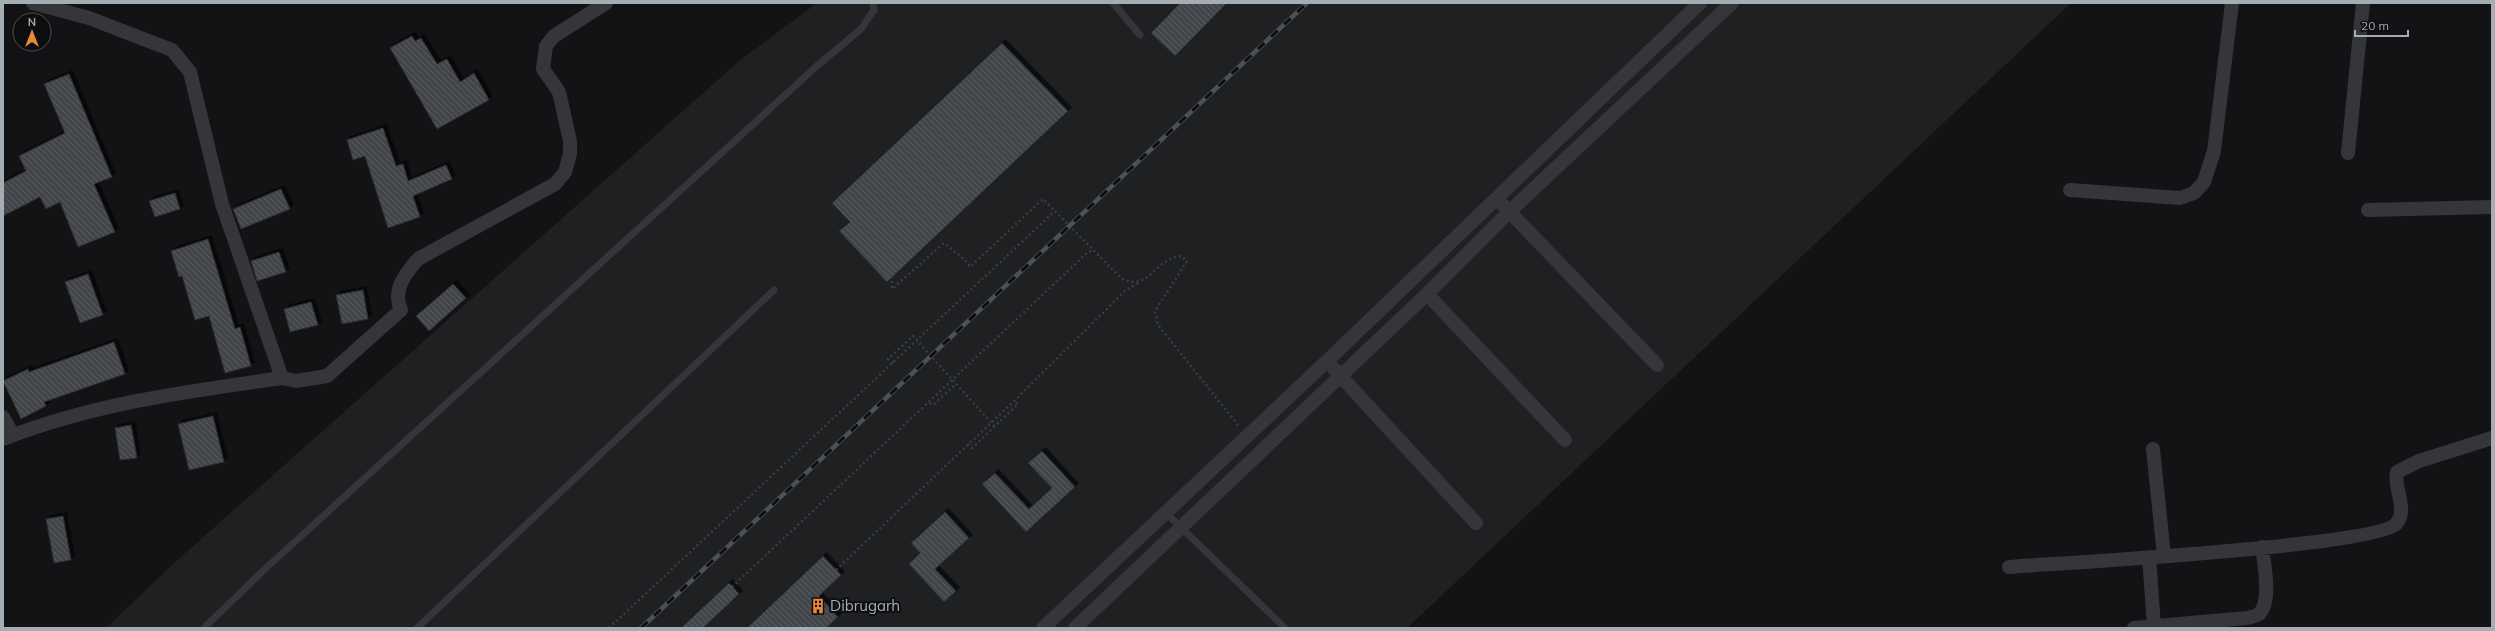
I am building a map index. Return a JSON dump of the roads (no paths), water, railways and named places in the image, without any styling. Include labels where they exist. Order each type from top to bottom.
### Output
[{"type":"street","points":[[33,3],[89,18],[172,50],[190,72],[222,204],[282,378]]},
{"type":"street","points":[[3,417],[8,437],[68,416],[146,397],[282,378],[296,381],[327,376],[401,310],[397,296],[400,286],[407,272],[418,259],[555,184],[565,172],[570,154],[570,141],[559,92],[543,69],[546,46],[554,36],[588,7],[606,3]]},
{"type":"street","points":[[1043,628],[1326,362],[1496,197],[1700,3]]},
{"type":"street","points":[[1075,628],[1427,294],[1509,212],[1732,3]]},
{"type":"street","points":[[2070,190],[2180,198],[2194,193],[2204,182],[2214,151],[2232,3]]},
{"type":"street","points":[[2348,153],[2364,3]]},
{"type":"street","points":[[1496,197],[1657,365]]},
{"type":"street","points":[[2368,210],[2492,207]]},
{"type":"street","points":[[1427,294],[1565,440]]},
{"type":"street","points":[[1326,362],[1341,374],[1476,523]]},
{"type":"street","points":[[2009,567],[2164,556],[2262,547],[2358,537],[2390,529],[2396,524],[2401,508],[2395,480],[2397,472],[2419,461],[2492,438]]},
{"type":"street","points":[[2153,449],[2164,556]]},
{"type":"street","points":[[2134,628],[2247,618],[2259,614],[2264,606],[2266,594],[2262,547]]},
{"type":"street","points":[[2149,557],[2154,626]]},
{"type":"lane","points":[[204,628],[265,569],[806,75],[861,29],[874,10],[873,3]]},
{"type":"lane","points":[[1112,3],[1140,35]]},
{"type":"lane","points":[[418,628],[774,290]]},
{"type":"lane","points":[[1166,513],[1285,628]]},
{"type":"railway","points":[[641,628],[1307,3]]},
{"type":"place","name":"Dibrugarh","points":[[818,606]]}]
